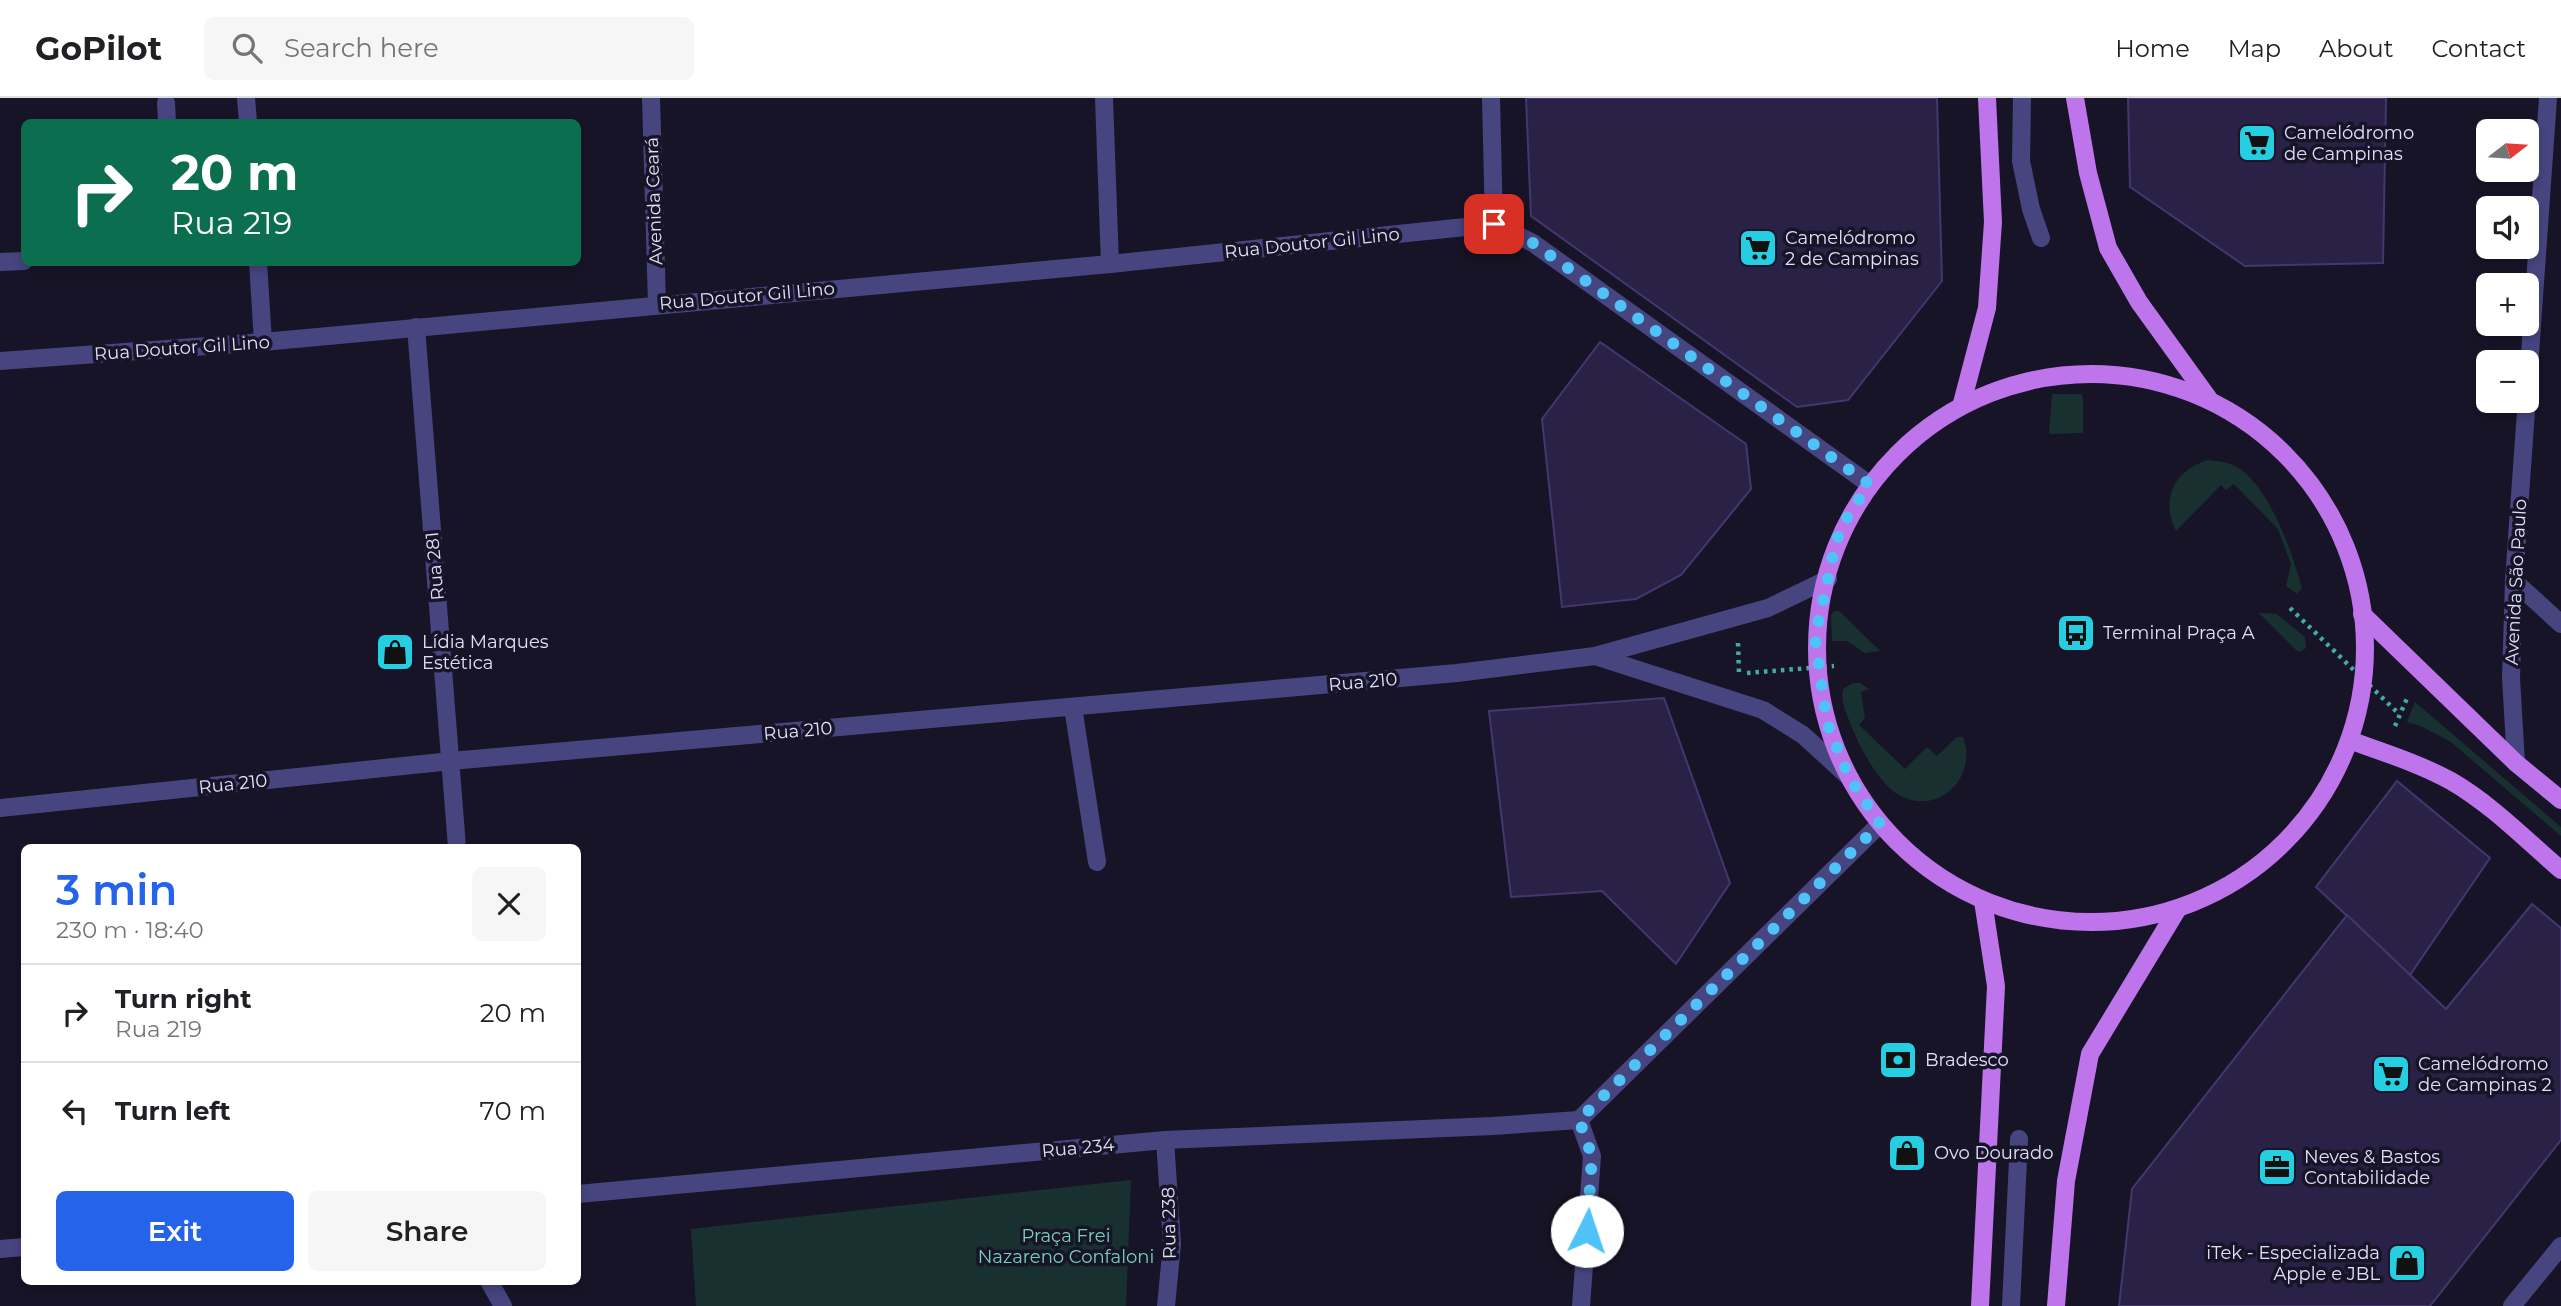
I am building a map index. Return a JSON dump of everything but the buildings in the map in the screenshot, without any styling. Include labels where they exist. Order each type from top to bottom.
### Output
[{"type":"main road","points":[[1962,403],[1987,308],[1993,222],[1987,98]]},
{"type":"main road","points":[[2075,98],[2088,173],[2108,247],[2139,302],[2208,399]]},
{"type":"main road","points":[[2092,373],[2165,382],[2208,399],[2260,431],[2302,474],[2331,517],[2346,552],[2362,614],[2365,660],[2355,743],[2340,774],[2299,827],[2244,877],[2177,910],[2091,923],[2036,918],[1983,901],[1927,869],[1880,824],[1849,777],[1827,723],[1827,667],[1815,638],[1836,541],[1848,516],[1869,484],[1914,435],[1962,403],[2038,377],[2092,373]]},
{"type":"main road","points":[[2362,614],[2516,763],[2561,800]]},
{"type":"main road","points":[[2355,743],[2415,763],[2453,782],[2561,870]]},
{"type":"main road","points":[[1980,1306],[1996,986],[1983,901]]},
{"type":"main road","points":[[2056,1306],[2066,1181],[2090,1054],[2177,910]]},
{"type":"street","points":[[246,98],[248,119]]},
{"type":"street","name":"Avenida Ceará","points":[[651,98],[657,304]]},
{"type":"street","points":[[1104,98],[1110,264]]},
{"type":"street","points":[[1491,98],[1494,224],[1533,243],[1869,484]]},
{"type":"street","points":[[2022,98],[2021,161],[2031,209],[2041,238]]},
{"type":"street","name":"Avenida São Paulo","points":[[2516,763],[2511,678],[2514,581],[2549,98]]},
{"type":"street","points":[[166,103],[167,119]]},
{"type":"street","name":"Rua Doutor Gil Lino","points":[[0,361],[263,342],[1110,264],[1494,224]]},
{"type":"street","points":[[0,262],[21,261]]},
{"type":"street","points":[[258,266],[263,342]]},
{"type":"street","name":"Rua 281","points":[[416,327],[457,844]]},
{"type":"street","name":"Rua 210","points":[[0,808],[451,761],[1457,673],[1595,656],[1768,608],[1828,579]]},
{"type":"street","points":[[2514,581],[2561,624]]},
{"type":"street","name":"Rua 210","points":[[1595,656],[1763,710],[1803,735],[1849,777]]},
{"type":"street","points":[[1073,707],[1097,862]]},
{"type":"street","points":[[1581,1306],[1592,1156],[1579,1120],[1880,824]]},
{"type":"street","name":"Rua 234","points":[[581,1194],[1165,1140],[1511,1126],[1579,1120]]},
{"type":"street","points":[[2011,1306],[2019,1139]]},
{"type":"street","name":"Rua 238","points":[[1165,1140],[1172,1244],[1166,1306]]},
{"type":"street","points":[[2512,1306],[2561,1246]]},
{"type":"street","points":[[0,1249],[21,1247]]},
{"type":"street","points":[[491,1285],[503,1306]]},
{"type":"path","points":[[2290,608],[2399,714]]},
{"type":"path","points":[[1737,617],[1741,702]]},
{"type":"path","points":[[1740,674],[1827,667]]},
{"type":"green space","points":[[2052,394],[2081,394],[2083,433],[2049,434]]},
{"type":"green space","points":[[2209,460],[2235,466],[2247,475],[2269,503],[2302,588],[2297,594],[2286,586],[2291,564],[2278,529],[2234,484],[2226,490],[2221,485],[2176,531],[2169,508],[2173,487],[2187,471]]},
{"type":"green space","points":[[1839,611],[1880,651],[1865,653],[1847,641],[1832,641],[1831,615]]},
{"type":"green space","points":[[2259,613],[2277,614],[2305,637],[2306,648],[2297,651]]},
{"type":"green space","points":[[1853,683],[1860,683],[1869,689],[1861,692],[1865,718],[1859,725],[1905,769],[1927,747],[1937,756],[1957,737],[1963,737],[1965,764],[1954,787],[1932,800],[1919,801],[1905,798],[1888,787],[1867,759],[1845,710],[1843,689]]},
{"type":"green space","points":[[2415,702],[2561,827],[2561,836],[2451,742],[2421,726],[2407,722]]},
{"type":"green space","name":"Praça Frei Nazareno Confaloni","points":[[1131,1180],[1126,1306],[696,1306],[691,1229]]},
{"type":"place","name":"Camelódromo de Campinas","points":[[2257,143]]},
{"type":"place","name":"Camelódromo 2 de Campinas","points":[[1758,248]]},
{"type":"place","name":"Terminal Praça A","points":[[2076,633]]},
{"type":"place","name":"Lídia Marques Estética","points":[[395,652]]},
{"type":"place","name":"Bradesco","points":[[1898,1060]]},
{"type":"place","name":"Camelódromo de Campinas 2","points":[[2391,1074]]},
{"type":"place","name":"Ovo Dourado","points":[[1907,1153]]},
{"type":"place","name":"Neves & Bastos Contabilidade","points":[[2277,1167]]},
{"type":"place","name":"iTek - Especializada Apple e JBL","points":[[2407,1263]]},
{"type":"route","points":[[1494,224],[1533,243],[1869,484],[1848,516],[1836,541],[1815,638],[1827,723],[1849,777],[1880,824],[1579,1120],[1592,1156],[1587,1231]]}]
